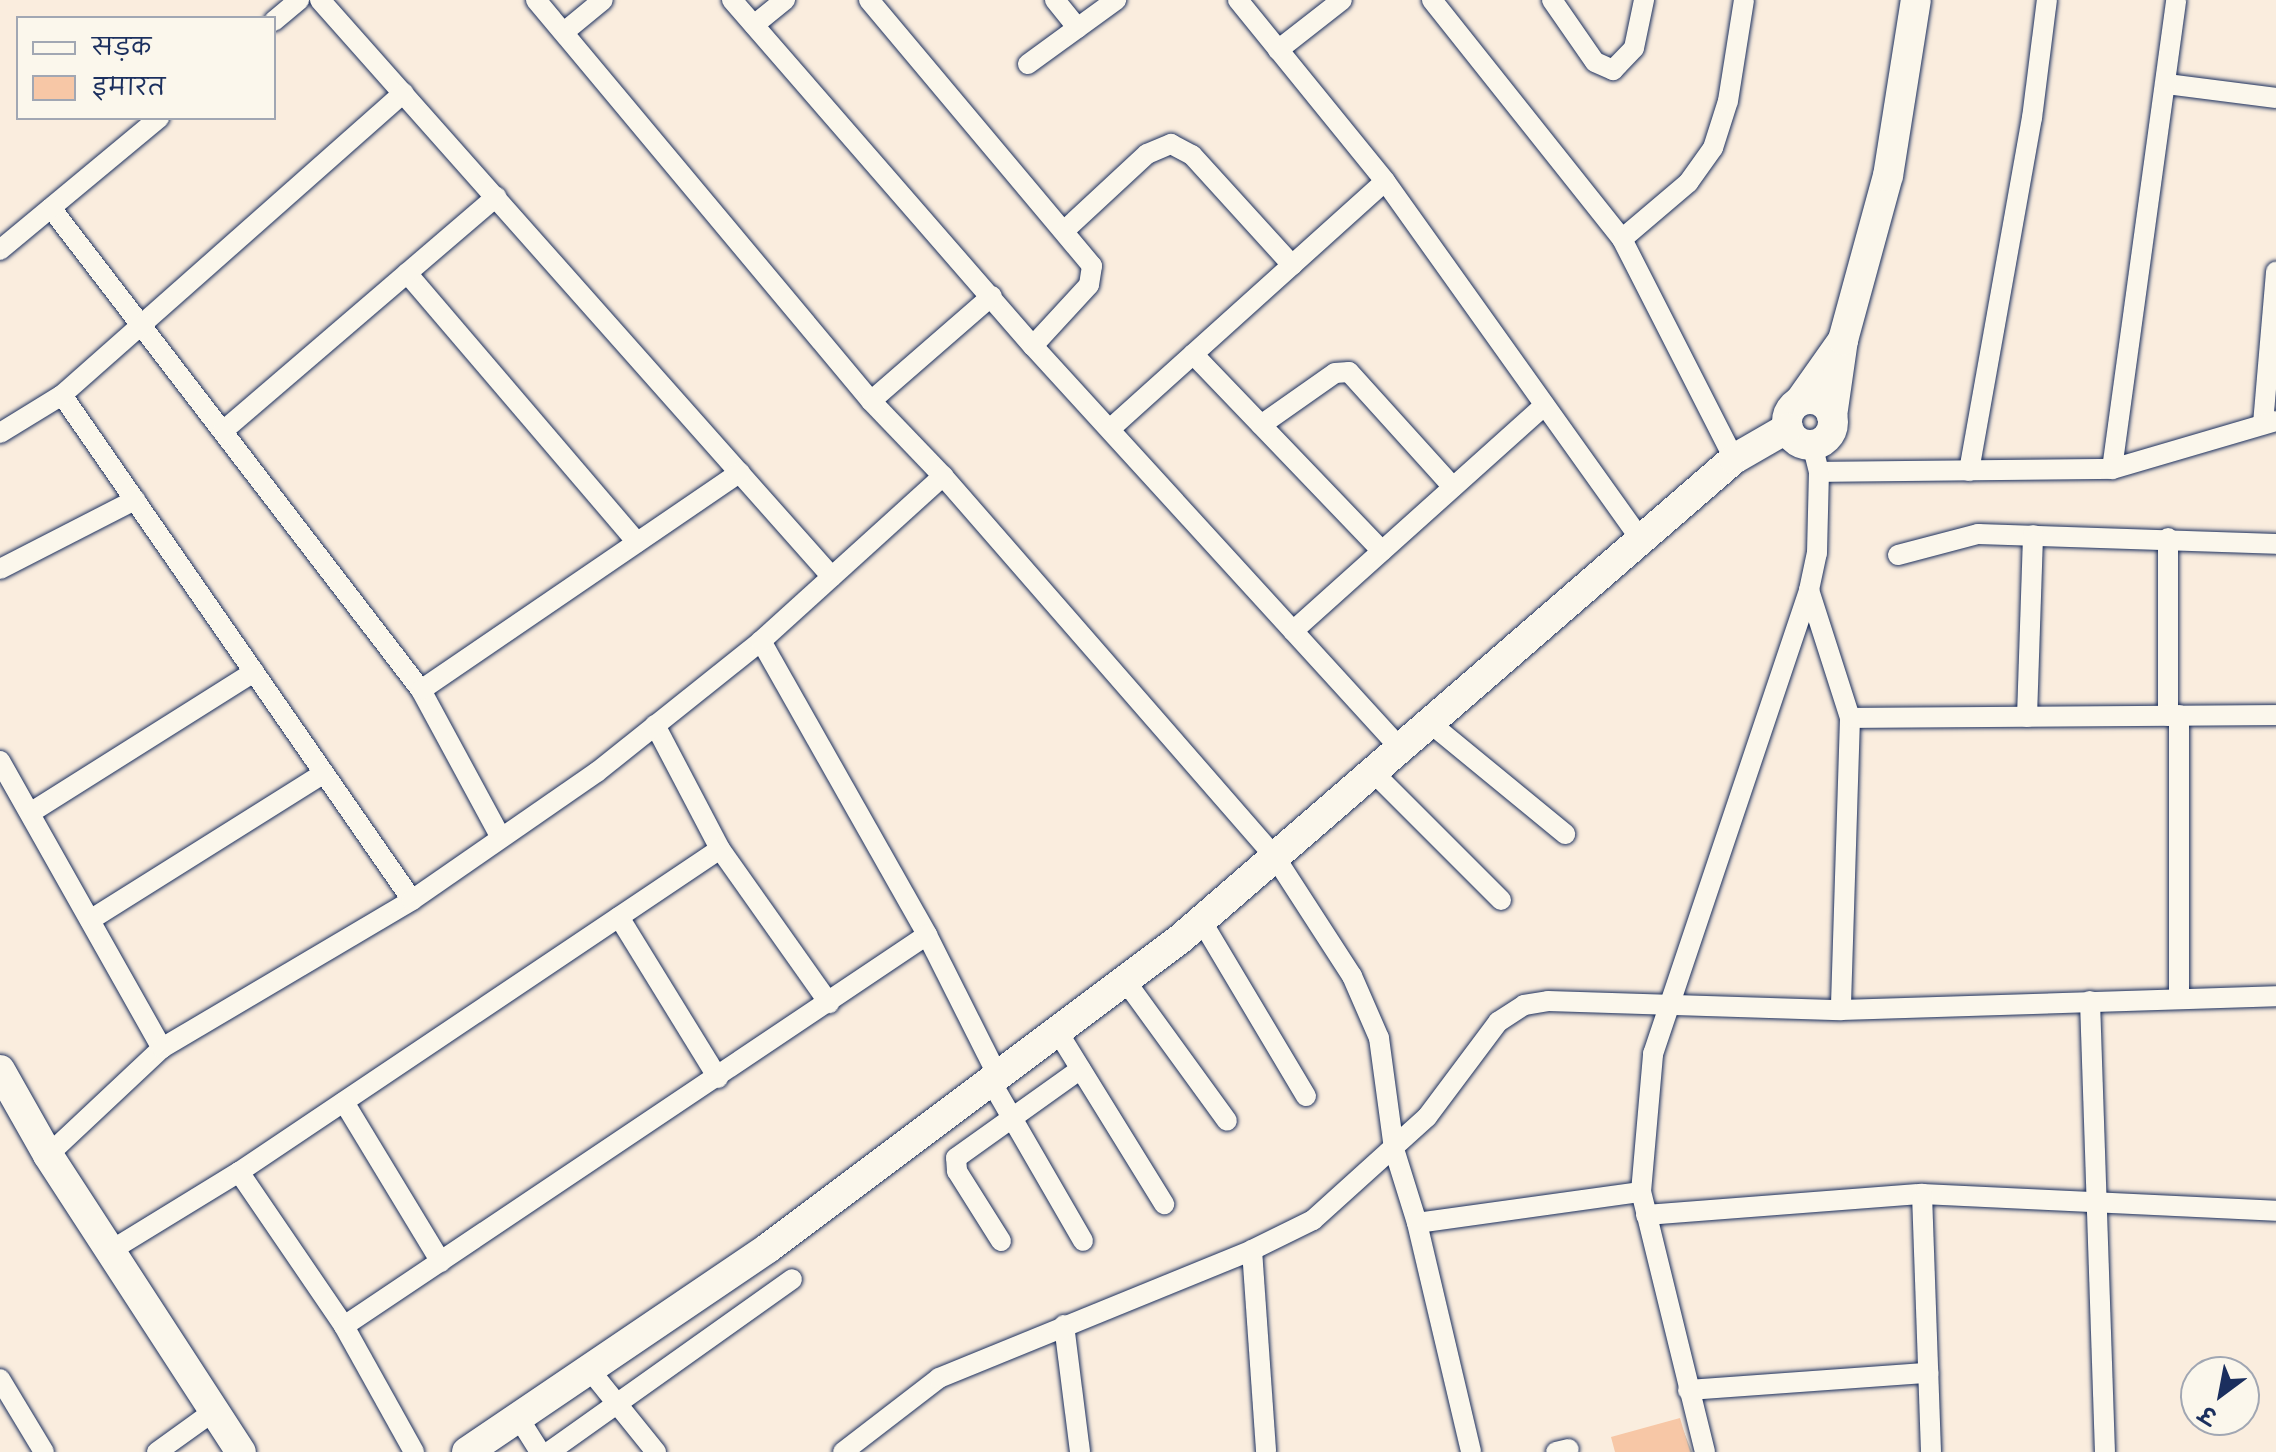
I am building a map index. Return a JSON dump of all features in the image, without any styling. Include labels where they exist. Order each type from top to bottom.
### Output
[{"type":"street","points":[[276,19],[299,0]]},
{"type":"street","points":[[320,0],[832,577]]},
{"type":"street","points":[[536,0],[871,401],[943,476],[1275,857],[1369,1009],[1385,1074],[1394,1149],[1417,1223],[1471,1452]]},
{"type":"street","points":[[564,32],[603,0]]},
{"type":"street","points":[[732,0],[1033,346],[1400,748]]},
{"type":"street","points":[[754,25],[785,0]]},
{"type":"street","points":[[869,0],[1092,266],[1093,278],[1033,346]]},
{"type":"street","points":[[1055,0],[1078,28]]},
{"type":"street","points":[[1028,64],[1116,0]]},
{"type":"street","points":[[1238,0],[1385,181],[1641,540]]},
{"type":"street","points":[[1278,50],[1342,0]]},
{"type":"street","points":[[1432,0],[1622,239],[1734,459]]},
{"type":"street","points":[[1552,0],[1595,62],[1613,70],[1634,48],[1644,0]]},
{"type":"street","points":[[1622,239],[1688,183],[1713,148],[1728,101],[1744,0]]},
{"type":"street","points":[[1705,1452],[1641,1192],[1653,1054],[1666,1004],[1809,590],[1817,553],[1818,497],[1805,436],[1843,340],[1888,176],[1916,0]]},
{"type":"street","points":[[1969,471],[2032,118],[2047,0]]},
{"type":"street","points":[[2112,469],[2167,84],[2176,0]]},
{"type":"street","points":[[2167,84],[2276,98]]},
{"type":"street","points":[[0,433],[62,395],[139,322],[403,93]]},
{"type":"street","points":[[0,250],[157,120]]},
{"type":"street","points":[[1064,231],[1147,154],[1171,144],[1192,155],[1292,265]]},
{"type":"street","points":[[1110,429],[1385,181]]},
{"type":"street","points":[[223,431],[496,197]]},
{"type":"street","points":[[51,208],[421,690],[501,838]]},
{"type":"street","points":[[467,1452],[768,1248],[1201,920],[1734,459],[1805,436],[1969,471],[2112,469],[2270,422],[2276,272]]},
{"type":"street","points":[[407,273],[637,542]]},
{"type":"street","points":[[871,401],[992,296]]},
{"type":"street","points":[[1805,436],[1821,402],[1832,416],[1843,340]]},
{"type":"street","points":[[1193,354],[1382,551]]},
{"type":"street","points":[[1261,425],[1335,373],[1349,372],[1453,487]]},
{"type":"street","points":[[62,395],[412,900]]},
{"type":"street","points":[[1293,631],[1545,405]]},
{"type":"street","points":[[421,690],[740,472]]},
{"type":"street","points":[[48,1155],[162,1048],[412,900],[655,725],[761,641],[943,476]]},
{"type":"street","points":[[0,569],[135,500]]},
{"type":"street","points":[[1898,555],[1978,534],[2276,544]]},
{"type":"street","points":[[2027,717],[2033,535]]},
{"type":"street","points":[[2168,538],[2179,997]]},
{"type":"street","points":[[1809,590],[1850,718],[1841,1010]]},
{"type":"street","points":[[761,641],[927,935],[1011,1117],[1083,1241]]},
{"type":"street","points":[[30,813],[254,672]]},
{"type":"street","points":[[1850,718],[2276,715]]},
{"type":"street","points":[[1430,723],[1565,834]]},
{"type":"street","points":[[655,725],[720,849],[829,1003]]},
{"type":"street","points":[[0,761],[162,1048]]},
{"type":"street","points":[[1373,772],[1501,900]]},
{"type":"street","points":[[90,920],[324,773]]},
{"type":"street","points":[[110,1251],[239,1172],[720,849]]},
{"type":"street","points":[[619,917],[718,1078]]},
{"type":"street","points":[[1201,920],[1306,1096]]},
{"type":"street","points":[[344,1326],[927,935]]},
{"type":"street","points":[[1124,979],[1227,1121]]},
{"type":"street","points":[[843,1452],[939,1378],[1252,1250],[1313,1220],[1427,1117],[1510,1011],[1548,1001],[1841,1010],[2276,996]]},
{"type":"street","points":[[2090,1001],[2105,1452]]},
{"type":"street","points":[[1056,1029],[1164,1204]]},
{"type":"street","points":[[1001,1241],[955,1164],[960,1153],[1081,1069]]},
{"type":"street","points":[[0,1070],[48,1155],[241,1452]]},
{"type":"street","points":[[344,1102],[441,1262]]},
{"type":"street","points":[[239,1172],[344,1326],[414,1452]]},
{"type":"street","points":[[1417,1223],[1641,1192]]},
{"type":"street","points":[[1922,1194],[1931,1452]]},
{"type":"street","points":[[1646,1215],[1922,1194],[2276,1211]]},
{"type":"street","points":[[1252,1250],[1266,1452]]},
{"type":"street","points":[[549,1452],[792,1279]]},
{"type":"street","points":[[1064,1325],[1080,1452]]},
{"type":"street","points":[[589,1369],[656,1452]]},
{"type":"street","points":[[1688,1390],[1928,1373]]},
{"type":"street","points":[[0,1379],[8,1411],[44,1452]]},
{"type":"street","points":[[157,1452],[214,1411]]},
{"type":"street","points":[[518,1417],[540,1452]]},
{"type":"street","points":[[869,1430],[872,1452]]},
{"type":"building","points":[[1680,1418],[1690,1452],[1615,1452],[1611,1437]]}]
